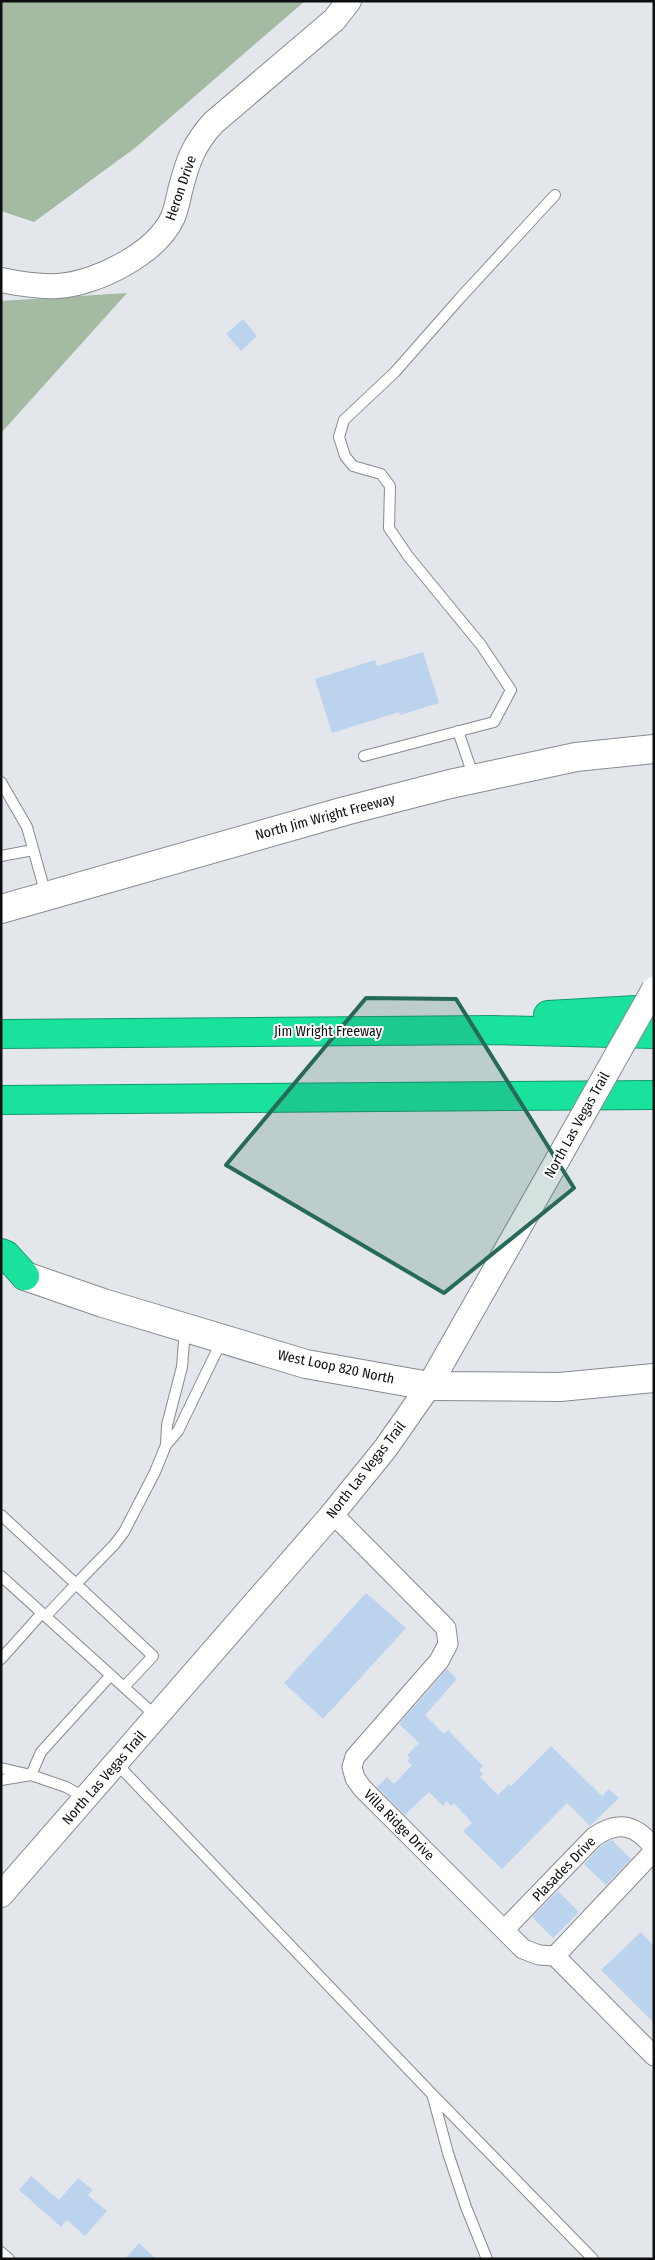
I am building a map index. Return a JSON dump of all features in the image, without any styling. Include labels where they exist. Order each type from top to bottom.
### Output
[{"type":"highway","points":[[492,1030],[516,1017],[654,1009]]},
{"type":"highway","name":"Jim Wright Freeway","points":[[1,1034],[492,1030],[654,1034]]},
{"type":"highway","points":[[1,1100],[654,1095]]},
{"type":"highway","points":[[1,1253],[6,1255],[13,1273]]},
{"type":"main road","name":"North Jim Wright Freeway","points":[[1,909],[345,811],[474,779],[576,757],[654,749]]},
{"type":"main road","name":"West Loop 820 North","points":[[13,1273],[185,1328],[306,1364],[429,1386],[560,1387],[654,1378]]},
{"type":"street","name":"Heron Drive","points":[[1,280],[25,285],[60,286],[96,276],[125,264],[148,249],[161,237],[173,217],[184,174],[198,140],[213,124],[334,20],[349,1]]},
{"type":"street","name":"North Las Vegas Trail","points":[[1,1895],[333,1514],[385,1449],[429,1386],[654,989]]},
{"type":"street","name":"Villa Ridge Drive","points":[[333,1514],[446,1628],[448,1644],[438,1661],[361,1748],[352,1767],[355,1778],[362,1788],[523,1949],[539,1955],[555,1956]]},
{"type":"street","name":"Plasades Drive","points":[[504,1930],[603,1830],[614,1826],[624,1826],[647,1839],[654,1850],[555,1956]]},
{"type":"street","points":[[555,1956],[654,2056]]},
{"type":"lane","points":[[364,756],[494,722],[511,690],[481,645],[408,556],[389,528],[390,486],[381,474],[353,466],[345,456],[339,437],[344,420],[395,372],[555,195]]},
{"type":"lane","points":[[458,731],[474,779]]},
{"type":"lane","points":[[1,782],[26,827],[46,896]]},
{"type":"lane","points":[[1,856],[33,850]]},
{"type":"lane","points":[[166,1445],[167,1426],[182,1368],[185,1328]]},
{"type":"lane","points":[[1,1658],[76,1584],[124,1532],[166,1445],[178,1431],[223,1339]]},
{"type":"lane","points":[[1,1515],[153,1656],[124,1687]]},
{"type":"lane","points":[[1,1576],[157,1717]]},
{"type":"lane","points":[[31,1775],[41,1752],[111,1675]]},
{"type":"lane","points":[[117,1764],[592,2259]]},
{"type":"lane","points":[[1,1768],[31,1775],[66,1787],[87,1798]]},
{"type":"lane","points":[[1,1780],[31,1775]]},
{"type":"lane","points":[[432,2094],[451,2162],[487,2259]]},
{"type":"lane","points":[[1,2252],[9,2259]]},
{"type":"highlighted area","points":[[366,998],[456,999],[574,1188],[444,1293],[226,1165]]},
{"type":"green space","points":[[1,1],[305,1],[135,148],[34,222],[1,211]]},
{"type":"green space","points":[[127,293],[1,433],[1,301]]},
{"type":"building","points":[[243,319],[257,336],[241,351],[226,334]]},
{"type":"building","points":[[423,652],[439,703],[400,715],[399,712],[332,733],[315,679],[375,660],[377,666]]},
{"type":"building","points":[[366,1593],[406,1628],[323,1719],[284,1683]]},
{"type":"building","points":[[447,1669],[457,1679],[425,1715],[444,1734],[448,1730],[483,1766],[479,1770],[483,1774],[480,1777],[498,1795],[509,1784],[511,1786],[551,1746],[602,1796],[609,1789],[619,1798],[590,1826],[567,1803],[502,1869],[463,1831],[472,1823],[454,1803],[451,1806],[447,1801],[443,1806],[429,1792],[405,1815],[377,1787],[387,1777],[394,1784],[412,1765],[407,1761],[410,1758],[407,1755],[419,1743],[399,1724]]},
{"type":"building","points":[[612,1840],[631,1859],[606,1885],[584,1864],[601,1846]]},
{"type":"building","points":[[558,1891],[579,1912],[553,1938],[532,1917]]},
{"type":"building","points":[[641,1932],[654,1946],[654,2023],[601,1970]]},
{"type":"building","points":[[31,2176],[59,2200],[78,2178],[93,2190],[88,2195],[107,2211],[85,2236],[67,2220],[61,2227],[19,2190]]},
{"type":"building","points":[[139,2243],[156,2259],[125,2259]]}]
